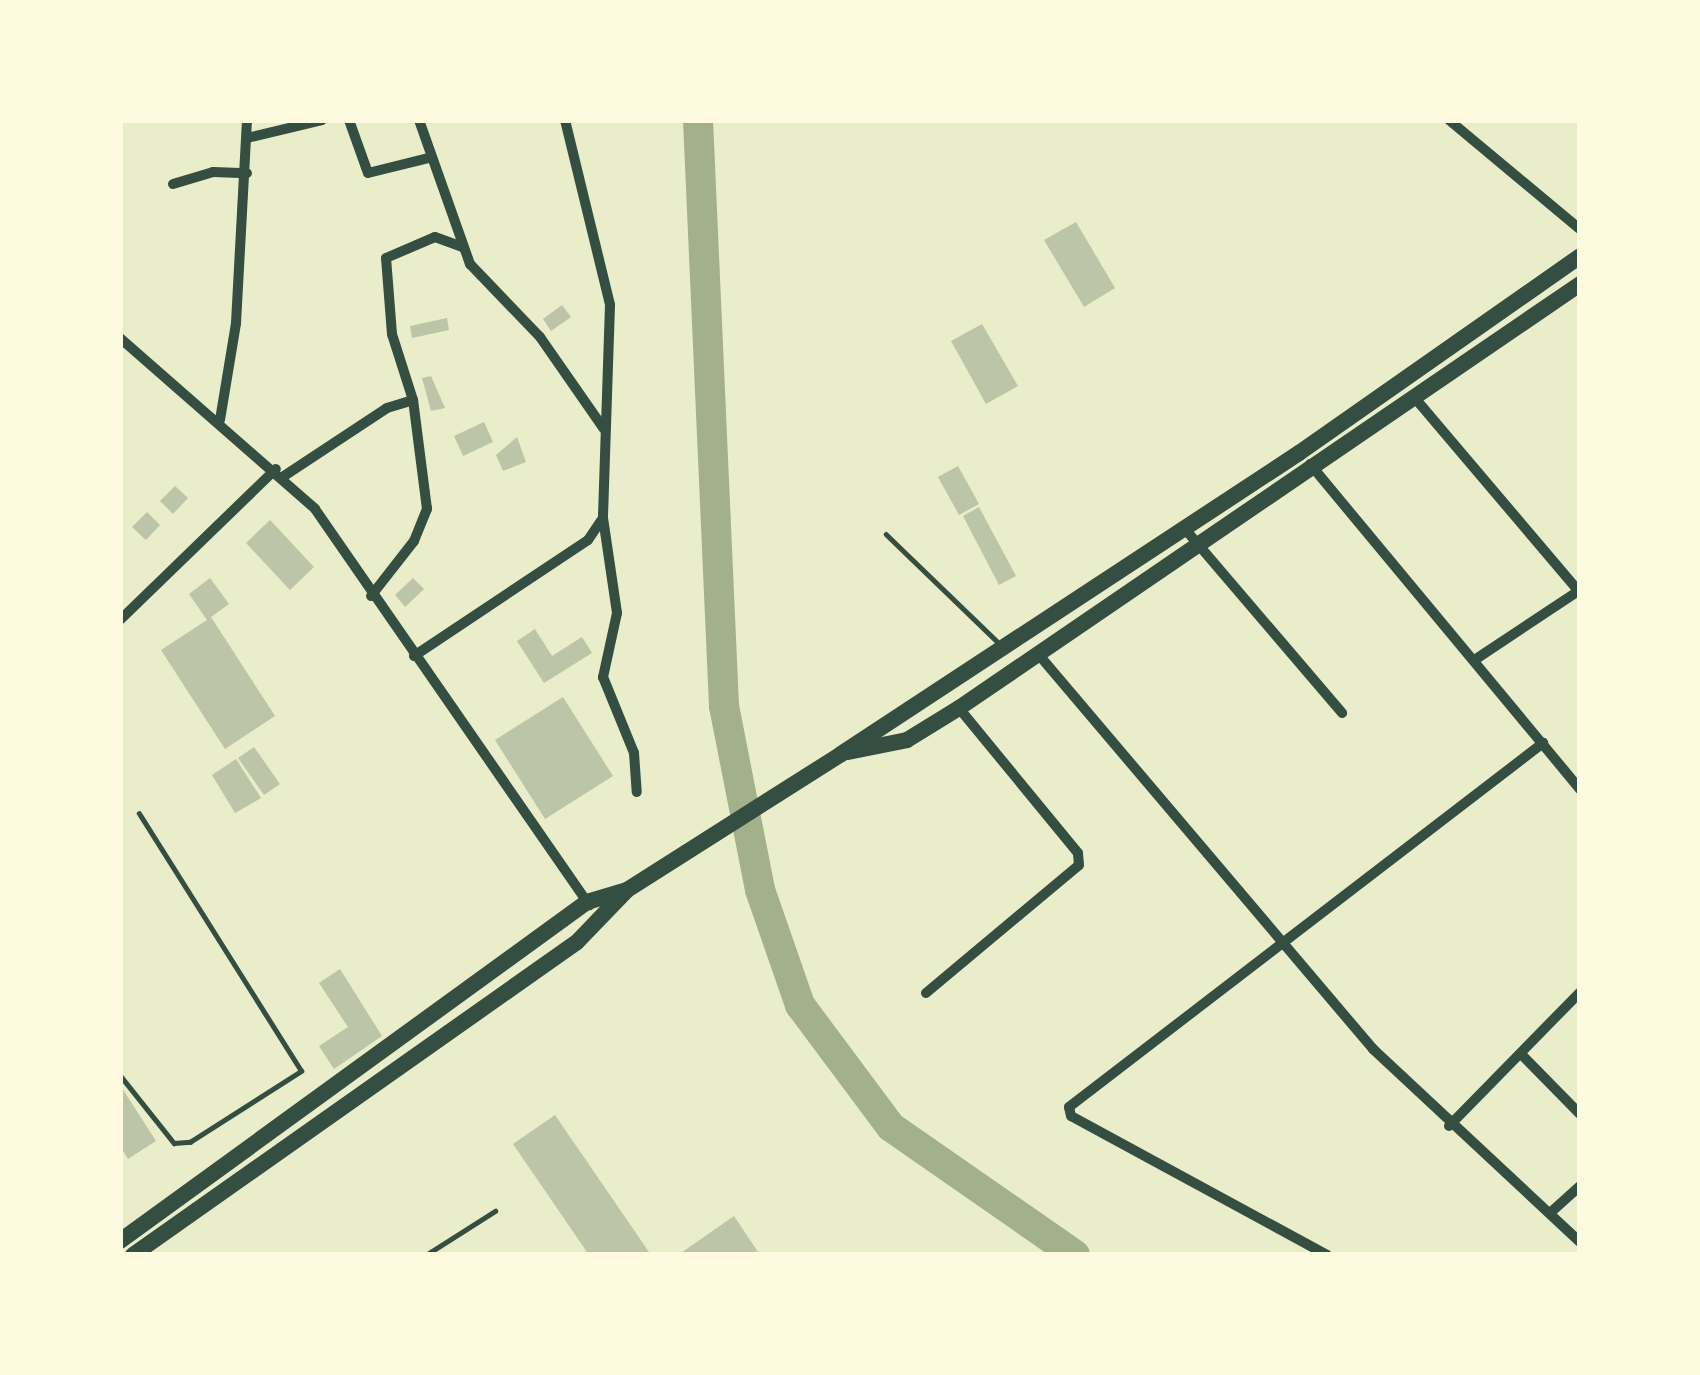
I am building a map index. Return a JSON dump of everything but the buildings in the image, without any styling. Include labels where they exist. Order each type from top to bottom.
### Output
[{"type":"main road","points":[[123,1234],[587,902],[627,890],[841,754],[1299,453],[1580,256]]},
{"type":"main road","points":[[841,754],[907,740],[959,708],[1202,547],[1580,284]]},
{"type":"main road","points":[[133,1255],[603,921],[627,890]]},
{"type":"street","points":[[220,420],[247,173],[247,120]]},
{"type":"street","points":[[247,138],[322,120]]},
{"type":"street","points":[[349,120],[368,173],[429,158]]},
{"type":"street","points":[[419,120],[463,247],[566,370],[606,432]]},
{"type":"street","points":[[565,120],[610,305],[603,518],[617,614],[603,677],[634,753],[637,792]]},
{"type":"street","points":[[1450,120],[1580,230]]},
{"type":"street","points":[[173,184],[213,172],[247,173]]},
{"type":"street","points":[[371,596],[414,542],[427,509],[413,400],[392,334],[386,258],[435,237],[463,247]]},
{"type":"street","points":[[120,338],[220,420],[315,509],[371,596],[603,921]]},
{"type":"street","points":[[1414,397],[1580,591],[1476,659]]},
{"type":"street","points":[[120,620],[280,473],[387,407],[413,400]]},
{"type":"street","points":[[1299,453],[1476,659],[1580,789]]},
{"type":"street","points":[[414,656],[579,546],[603,518]]},
{"type":"street","points":[[1185,529],[1342,713]]},
{"type":"street","points":[[579,546],[609,558]]},
{"type":"street","points":[[1040,655],[1281,942],[1449,1126],[1580,1242]]},
{"type":"street","points":[[926,993],[1079,866],[1078,853],[959,708]]},
{"type":"street","points":[[1327,1255],[1067,1113],[1281,942],[1544,743]]},
{"type":"street","points":[[1449,1126],[1580,992]]},
{"type":"street","points":[[1522,1054],[1580,1114]]},
{"type":"street","points":[[1550,1213],[1580,1186]]},
{"type":"lane","points":[[886,534],[1003,647]]},
{"type":"lane","points":[[120,1075],[174,1143],[190,1142],[301,1071],[139,814]]},
{"type":"lane","points":[[427,1255],[495,1211]]},
{"type":"waterway","points":[[698,120],[724,706],[760,890],[800,1005],[891,1127],[1075,1255]]}]
